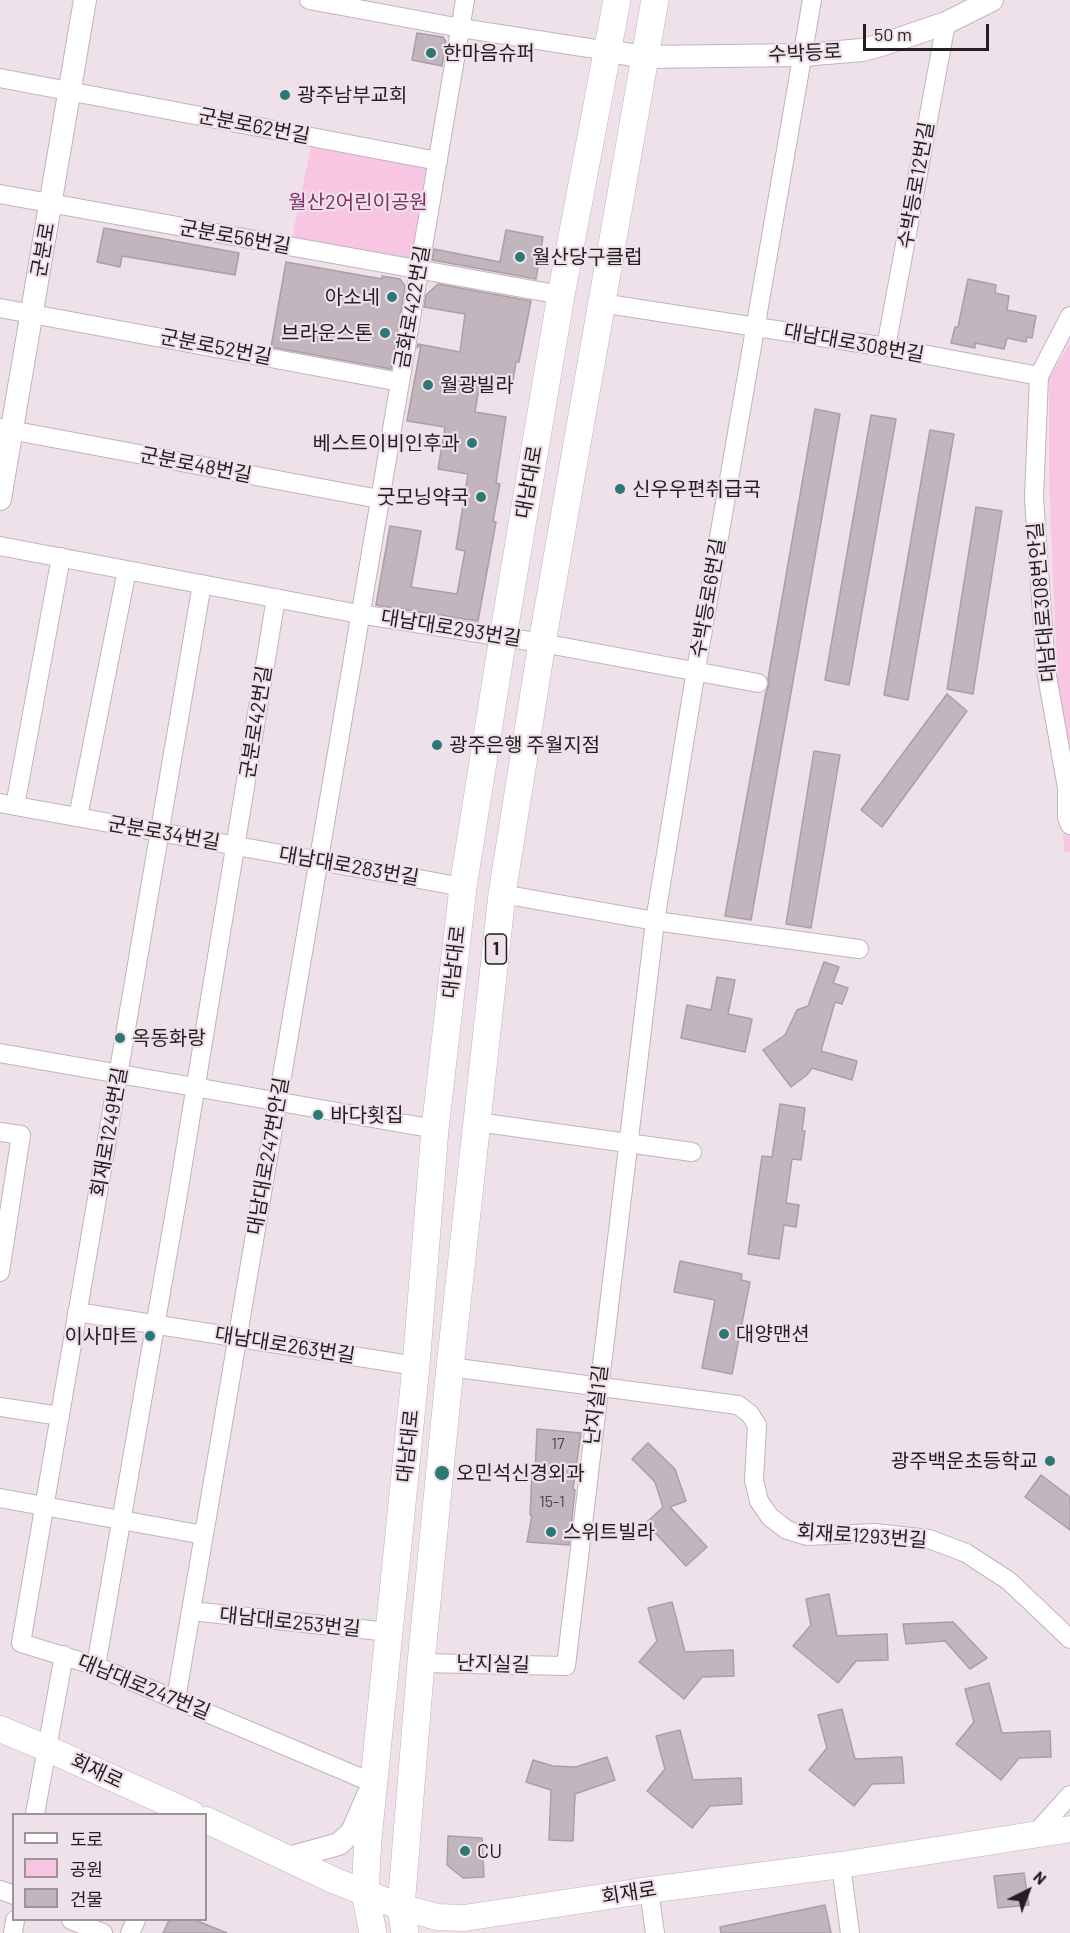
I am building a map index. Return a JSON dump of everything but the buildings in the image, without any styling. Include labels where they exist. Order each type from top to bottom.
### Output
[{"type":"main road","name":"대남대로","points":[[373,1933],[365,1892],[374,1783],[416,1366],[435,1129],[463,887],[561,296],[617,0]]},
{"type":"main road","name":"대남대로","points":[[405,1933],[401,1906],[421,1663],[450,1367],[502,894],[542,643],[655,0]]},
{"type":"main road","name":"회재로","points":[[0,1729],[185,1813]]},
{"type":"main road","name":"회재로","points":[[207,1821],[333,1880],[401,1906],[437,1917],[464,1918],[649,1890],[841,1865],[1070,1829]]},
{"type":"street","name":"군분로","points":[[0,499],[6,429],[32,312],[85,0]]},
{"type":"street","points":[[309,0],[461,28],[608,51]]},
{"type":"street","name":"금화로422번길","points":[[359,614],[465,0]]},
{"type":"street","name":"수박등로6번길","points":[[628,1143],[656,921],[696,670],[812,0]]},
{"type":"street","name":"수박등로","points":[[608,51],[644,57],[803,55],[862,50],[946,23],[992,0]]},
{"type":"street","name":"수박등로12번길","points":[[886,347],[946,23]]},
{"type":"street","name":"군분로62번길","points":[[0,78],[438,160]]},
{"type":"street","name":"군분로56번길","points":[[0,194],[561,296]]},
{"type":"street","name":"대남대로308번길","points":[[601,303],[886,347],[1039,376]]},
{"type":"street","name":"군분로52번길","points":[[0,308],[32,312],[400,382]]},
{"type":"street","points":[[1039,376],[1070,316]]},
{"type":"street","name":"대남대로308번안길","points":[[1039,376],[1035,509],[1046,670],[1067,788],[1067,817],[1070,825]]},
{"type":"street","name":"군분로48번길","points":[[6,429],[380,499]]},
{"type":"street","points":[[0,546],[359,614]]},
{"type":"street","points":[[8,805],[61,558]]},
{"type":"street","points":[[78,817],[127,570]]},
{"type":"street","name":"회재로1249번길","points":[[64,1655],[21,1643],[202,584]]},
{"type":"street","name":"군분로42번길","points":[[235,846],[276,598]]},
{"type":"street","name":"대남대로293번길","points":[[359,614],[542,643],[758,683]]},
{"type":"street","name":"대남대로247번안길","points":[[176,1699],[359,614]]},
{"type":"street","name":"군분로34번길","points":[[8,805],[235,846],[155,1325]]},
{"type":"street","name":"대남대로283번길","points":[[235,846],[463,887]]},
{"type":"street","points":[[502,894],[656,921],[859,949]]},
{"type":"street","points":[[0,1053],[435,1129]]},
{"type":"street","points":[[477,1122],[692,1152]]},
{"type":"street","points":[[0,1132],[21,1135],[0,1272]]},
{"type":"street","name":"난지실1길","points":[[566,1666],[628,1143]]},
{"type":"street","name":"대남대로263번길","points":[[78,1312],[416,1366]]},
{"type":"street","points":[[96,1666],[155,1325]]},
{"type":"street","points":[[450,1367],[598,1385]]},
{"type":"street","name":"회재로1293번길","points":[[598,1385],[738,1405],[750,1414],[757,1425],[754,1480],[759,1501],[770,1517],[787,1530],[807,1536],[875,1533],[929,1539],[966,1553],[1009,1581],[1070,1640]]},
{"type":"street","points":[[0,1407],[60,1416]]},
{"type":"street","points":[[0,1498],[204,1535]]},
{"type":"street","name":"대남대로253번길","points":[[191,1611],[389,1632]]},
{"type":"street","name":"대남대로247번길","points":[[34,1813],[64,1655],[176,1699],[374,1783]]},
{"type":"street","name":"난지실길","points":[[421,1663],[566,1666]]},
{"type":"street","points":[[288,1858],[339,1844],[352,1832],[374,1783]]},
{"type":"street","points":[[1034,1835],[1070,1795]]},
{"type":"street","points":[[841,1865],[850,1933]]},
{"type":"street","points":[[649,1890],[655,1933]]},
{"type":"street","points":[[73,1921],[103,1933]]},
{"type":"green space","name":"월산2어린이공원","points":[[313,137],[438,161],[419,270],[290,247]]},
{"type":"green space","points":[[1070,343],[1070,852],[1064,851],[1049,478],[1049,378]]},
{"type":"place","name":"한마음슈퍼","points":[[431,53]]},
{"type":"place","name":"광주남부교회","points":[[285,95]]},
{"type":"place","name":"월산당구클럽","points":[[520,257]]},
{"type":"place","name":"아소네","points":[[392,297]]},
{"type":"place","name":"브라운스톤","points":[[385,333]]},
{"type":"place","name":"월광빌라","points":[[428,385]]},
{"type":"place","name":"베스트이비인후과","points":[[472,443]]},
{"type":"place","name":"신우우편취급국","points":[[620,489]]},
{"type":"place","name":"굿모닝약국","points":[[481,497]]},
{"type":"place","name":"광주은행 주월지점","points":[[437,745]]},
{"type":"place","name":"옥동화랑","points":[[120,1038]]},
{"type":"place","name":"바다횟집","points":[[318,1115]]},
{"type":"place","name":"대양맨션","points":[[724,1334]]},
{"type":"place","name":"이사마트","points":[[150,1336]]},
{"type":"place","name":"광주백운초등학교","points":[[1050,1461]]},
{"type":"place","name":"오민석신경외과","points":[[442,1473]]},
{"type":"place","name":"스위트빌라","points":[[551,1532]]},
{"type":"place","name":"CU","points":[[465,1851]]}]
